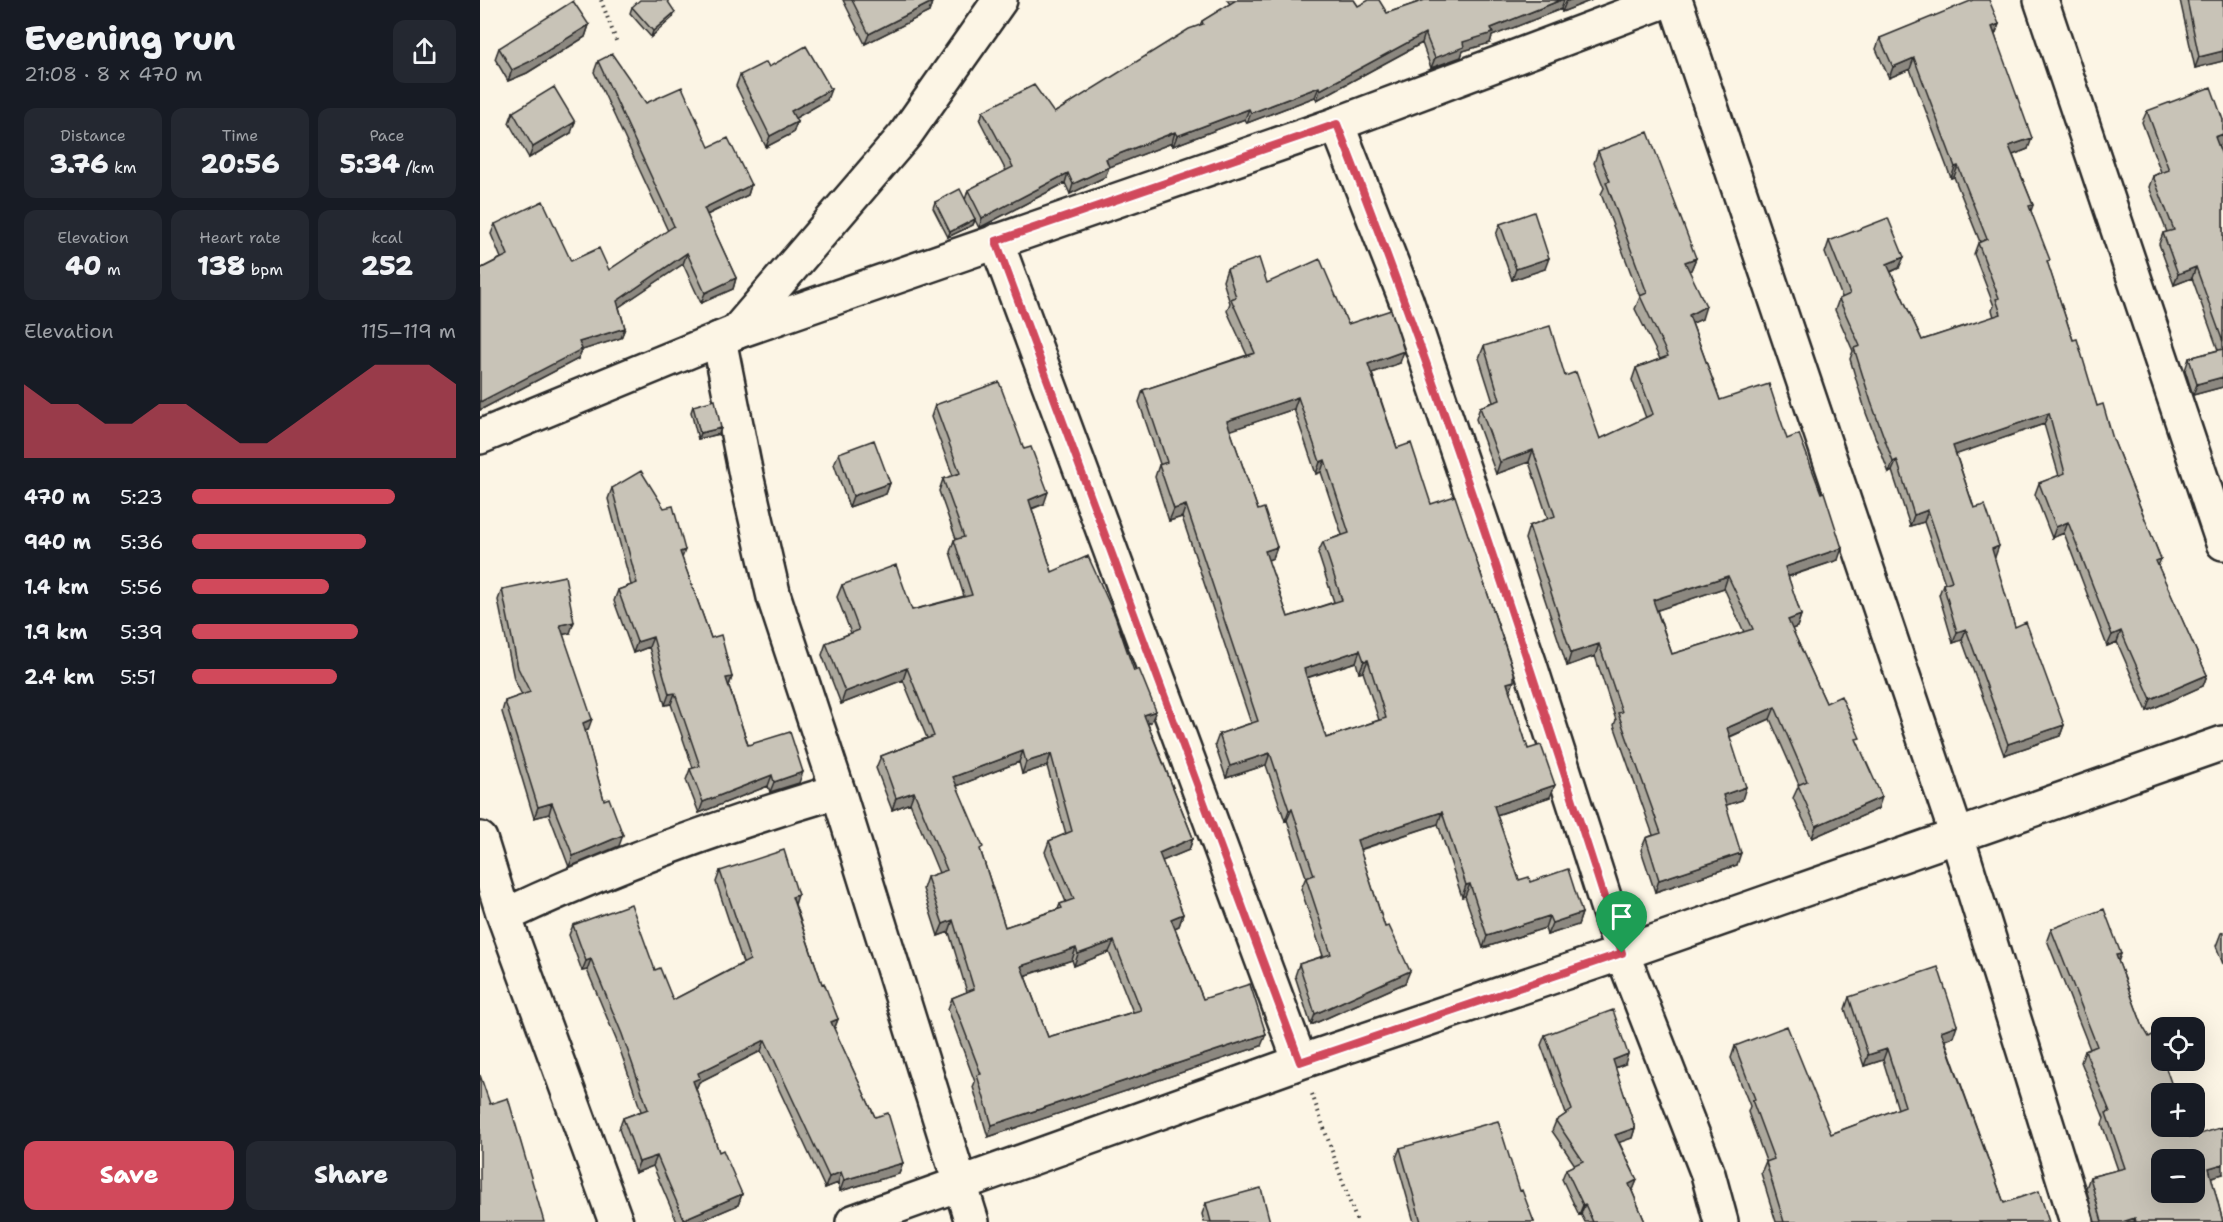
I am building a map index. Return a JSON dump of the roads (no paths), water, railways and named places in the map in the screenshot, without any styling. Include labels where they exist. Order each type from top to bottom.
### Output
[{"type":"street","points":[[972,1222],[958,1185],[838,791],[774,597],[746,475],[728,336],[905,135],[1000,0]]},
{"type":"street","points":[[480,437],[728,336],[1337,124],[1667,0]]},
{"type":"street","points":[[1676,0],[1957,836],[2077,1222]]},
{"type":"street","points":[[2041,0],[2223,543]]},
{"type":"street","points":[[1337,124],[1406,300],[1530,665],[1622,953],[1707,1174],[1722,1222]]},
{"type":"street","points":[[996,241],[1300,1062]]},
{"type":"street","points":[[853,1222],[1300,1062],[1622,953],[2223,743]]},
{"type":"street","points":[[504,916],[570,885],[651,852],[838,791]]},
{"type":"street","points":[[480,839],[504,916],[616,1222]]}]
